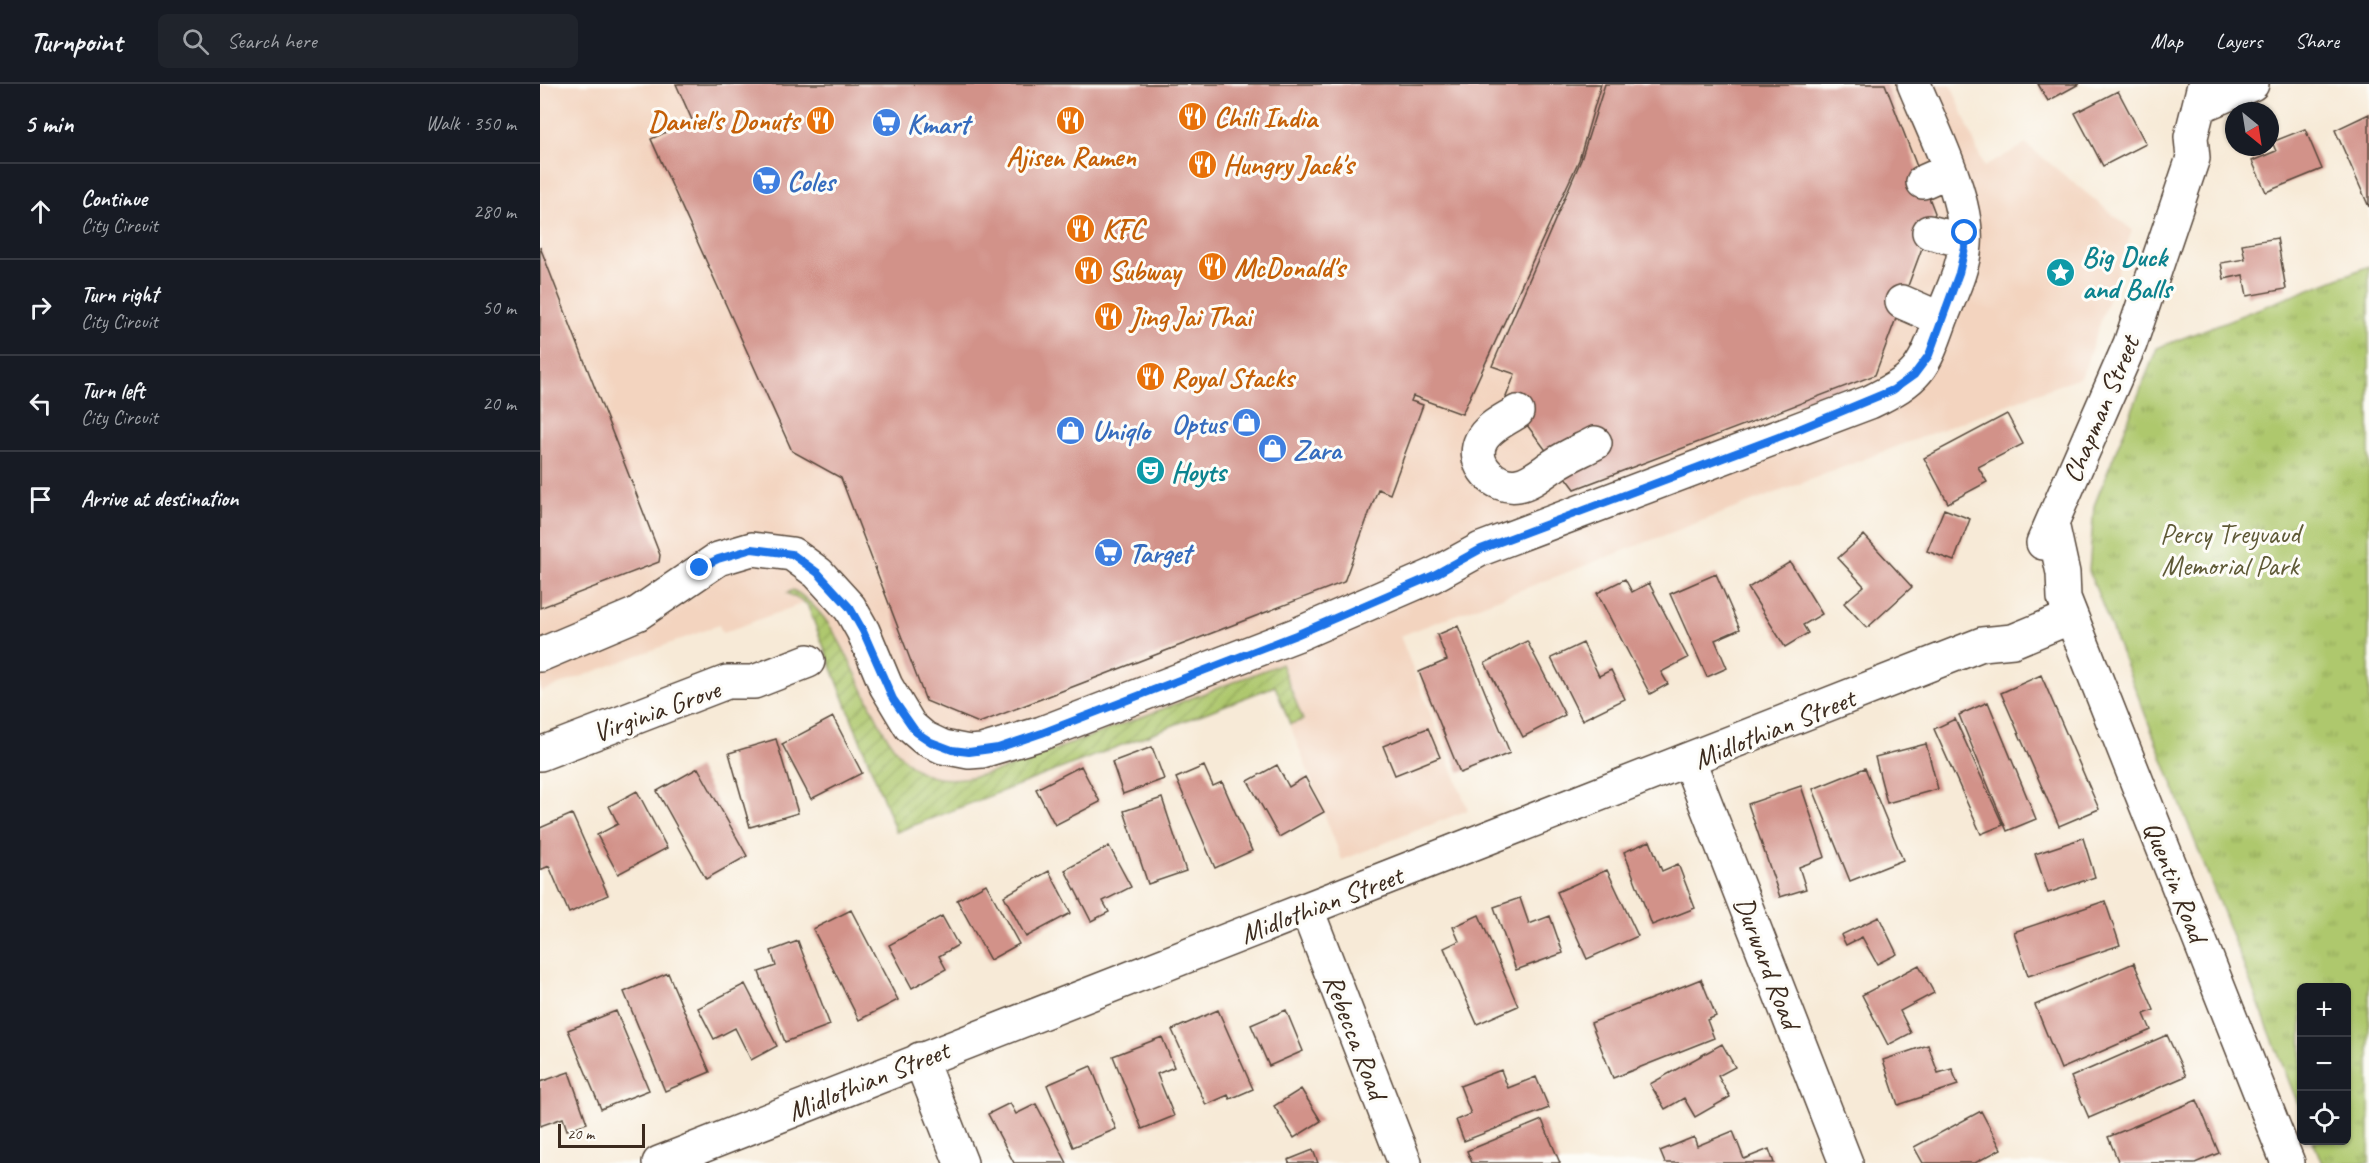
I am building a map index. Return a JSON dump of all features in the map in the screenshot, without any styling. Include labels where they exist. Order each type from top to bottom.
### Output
[{"type":"street","points":[[540,655],[637,614],[718,559],[752,549],[792,554],[818,573],[850,608],[863,631],[886,686],[910,726],[924,738],[943,747],[969,752],[982,751],[1042,733],[1296,635],[1432,576],[1481,549],[1644,475],[1893,390],[1909,380],[1925,362],[1959,273],[1965,241],[1962,206],[1935,176],[1914,84]]},
{"type":"street","points":[[2204,92],[2252,84]]},
{"type":"street","name":"Chapman Street","points":[[2067,608],[2063,573],[2052,523],[2130,344],[2193,158],[2207,142],[2215,116],[2204,92]]},
{"type":"street","points":[[1929,232],[1965,241]]},
{"type":"street","points":[[1902,302],[1941,319]]},
{"type":"street","points":[[1517,412],[1487,433],[1479,449],[1482,466],[1491,478],[1504,485],[1528,482],[1554,464],[1595,443]]},
{"type":"street","name":"Midlothian Street","points":[[659,1163],[920,1059],[1689,761],[1982,644],[2006,622],[2067,608]]},
{"type":"street","name":"Quentin Road","points":[[2067,608],[2288,1163]]},
{"type":"street","name":"Virginia Grove","points":[[540,754],[727,682],[754,682],[808,661]]},
{"type":"street","name":"Durward Road","points":[[1689,761],[1846,1163]]},
{"type":"street","name":"Rebecca Road","points":[[1307,910],[1405,1163]]},
{"type":"street","points":[[920,1059],[961,1163]]},
{"type":"shaded area","points":[[540,84],[1951,84],[1984,167],[2026,144],[2132,230],[2082,376],[1400,636],[1468,810],[1342,860],[1275,686],[896,832],[807,604],[804,603],[722,633],[719,625],[540,692]]},
{"type":"green space","name":"Percy Treyvaud Memorial Park","points":[[2369,266],[2369,1163],[2322,1163],[2315,1145],[2351,1145],[2351,983],[2297,983],[2297,1102],[2089,571],[2094,506],[2157,348]]},
{"type":"green space","points":[[793,590],[816,609],[835,635],[880,724],[896,750],[915,768],[938,778],[978,776],[1002,770],[1281,664],[1303,720],[1290,724],[1275,686],[896,832],[807,604],[787,593]]},
{"type":"building","points":[[676,84],[1601,84],[1579,160],[1462,414],[1413,396],[1411,401],[1423,405],[1390,494],[1378,489],[1344,582],[979,723],[926,701],[841,478],[792,451],[651,139],[692,120]]},
{"type":"building","points":[[1605,84],[1885,84],[1935,213],[1875,375],[1575,489],[1506,397],[1515,374],[1492,366],[1581,160]]},
{"type":"building","points":[[2038,84],[2079,84],[2048,101]]},
{"type":"building","points":[[2118,91],[2146,144],[2103,166],[2075,113]]},
{"type":"building","points":[[2369,114],[2369,207],[2335,130]]},
{"type":"building","points":[[2305,129],[2322,169],[2266,192],[2252,161],[2264,156],[2279,156],[2279,139]]},
{"type":"building","points":[[2277,238],[2286,289],[2247,296],[2243,275],[2224,279],[2221,263],[2245,259],[2242,244]]},
{"type":"building","points":[[540,247],[660,555],[659,562],[540,608]]},
{"type":"building","points":[[2007,414],[2023,444],[1978,467],[1987,482],[1948,503],[1924,458]]},
{"type":"building","points":[[1944,509],[1970,519],[1954,561],[1927,551]]},
{"type":"building","points":[[1864,535],[1912,587],[1867,628],[1844,603],[1864,586],[1838,558]]},
{"type":"building","points":[[1790,562],[1822,614],[1803,625],[1808,633],[1785,647],[1748,588]]},
{"type":"building","points":[[1716,574],[1740,629],[1715,640],[1727,668],[1707,677],[1670,594]]},
{"type":"building","points":[[1625,579],[1632,592],[1649,583],[1688,658],[1661,672],[1668,684],[1650,694],[1597,593]]},
{"type":"building","points":[[1458,626],[1510,753],[1460,773],[1419,672],[1447,660],[1437,635]]},
{"type":"building","points":[[1527,641],[1565,715],[1523,737],[1485,663]]},
{"type":"building","points":[[1583,643],[1599,676],[1611,670],[1625,699],[1582,720],[1551,658]]},
{"type":"building","points":[[2041,675],[2099,809],[2059,826],[2001,693]]},
{"type":"building","points":[[1988,702],[2036,819],[2007,831],[1959,715]]},
{"type":"building","points":[[833,717],[862,773],[811,799],[782,744]]},
{"type":"building","points":[[1955,719],[2003,825],[1981,834],[1934,729]]},
{"type":"building","points":[[1428,728],[1440,757],[1395,775],[1383,746]]},
{"type":"building","points":[[776,739],[798,813],[750,827],[729,753]]},
{"type":"building","points":[[1926,744],[1938,789],[1887,803],[1875,757]]},
{"type":"building","points":[[1152,747],[1164,779],[1123,794],[1112,762]]},
{"type":"building","points":[[1277,765],[1289,787],[1305,777],[1324,812],[1279,837],[1248,781]]},
{"type":"building","points":[[1081,766],[1100,802],[1055,825],[1036,789]]},
{"type":"building","points":[[1204,766],[1213,786],[1222,782],[1252,851],[1215,868],[1176,778]]},
{"type":"building","points":[[698,768],[747,856],[706,879],[657,791]]},
{"type":"building","points":[[1865,768],[1903,860],[1850,881],[1813,789]]},
{"type":"building","points":[[1801,786],[1825,857],[1799,867],[1806,889],[1780,897],[1748,804]]},
{"type":"building","points":[[637,791],[667,848],[618,874],[597,835],[618,824],[609,806]]},
{"type":"building","points":[[1162,798],[1186,871],[1148,884],[1124,811]]},
{"type":"building","points":[[572,814],[608,895],[569,913],[549,866],[540,870],[540,828]]},
{"type":"building","points":[[2083,838],[2095,877],[2048,893],[2035,854]]},
{"type":"building","points":[[1650,841],[1662,871],[1678,864],[1695,908],[1652,925],[1624,852]]},
{"type":"building","points":[[1109,846],[1131,887],[1103,901],[1109,912],[1091,921],[1065,870]]},
{"type":"building","points":[[1607,870],[1638,936],[1587,959],[1557,892]]},
{"type":"building","points":[[1049,871],[1071,913],[1026,937],[1004,896]]},
{"type":"building","points":[[986,884],[1019,944],[990,960],[957,900]]},
{"type":"building","points":[[1520,898],[1529,924],[1550,916],[1563,953],[1516,970],[1494,907]]},
{"type":"building","points":[[2105,901],[2120,945],[2028,976],[2014,932]]},
{"type":"building","points":[[851,910],[898,1000],[859,1020],[813,929]]},
{"type":"building","points":[[1479,915],[1518,1006],[1477,1024],[1444,948],[1459,941],[1453,927]]},
{"type":"building","points":[[942,916],[958,945],[939,956],[946,969],[912,988],[889,945]]},
{"type":"building","points":[[1879,917],[1897,954],[1877,964],[1862,937],[1846,945],[1841,935]]},
{"type":"building","points":[[798,941],[830,1025],[785,1042],[759,972],[776,966],[771,951]]},
{"type":"building","points":[[2134,963],[2154,1010],[2144,1014],[2151,1030],[2061,1069],[2035,1005]]},
{"type":"building","points":[[1919,965],[1934,993],[1900,1011],[1911,1033],[1888,1045],[1862,995]]},
{"type":"building","points":[[668,973],[710,1072],[665,1091],[624,992]]},
{"type":"building","points":[[1701,979],[1716,1016],[1707,1020],[1714,1038],[1613,1078],[1591,1023]]},
{"type":"building","points":[[745,984],[777,1046],[751,1060],[735,1028],[714,1039],[698,1008]]},
{"type":"building","points":[[1218,1010],[1253,1089],[1230,1099],[1228,1095],[1206,1105],[1172,1030]]},
{"type":"building","points":[[1286,1010],[1303,1051],[1269,1066],[1251,1025]]},
{"type":"building","points":[[616,1011],[649,1090],[601,1109],[568,1030]]},
{"type":"building","points":[[2167,1035],[2186,1076],[2089,1118],[2071,1077]]},
{"type":"building","points":[[1162,1037],[1174,1067],[1157,1074],[1174,1116],[1142,1129],[1113,1056]]},
{"type":"building","points":[[1722,1044],[1735,1067],[1718,1076],[1730,1097],[1695,1117],[1684,1098],[1665,1109],[1650,1084]]},
{"type":"building","points":[[1928,1045],[1938,1073],[1952,1069],[1958,1085],[1898,1105],[1883,1060]]},
{"type":"building","points":[[1091,1066],[1116,1129],[1073,1147],[1047,1085]]},
{"type":"building","points":[[1501,1070],[1508,1088],[1536,1077],[1549,1108],[1464,1141],[1456,1120],[1471,1114],[1460,1086]]},
{"type":"building","points":[[569,1072],[587,1123],[567,1130],[563,1118],[540,1126],[540,1082]]},
{"type":"building","points":[[1301,1089],[1321,1121],[1294,1138],[1274,1106]]},
{"type":"building","points":[[2197,1100],[2219,1153],[2195,1163],[2119,1163],[2108,1137]]},
{"type":"building","points":[[1010,1103],[1016,1114],[1036,1104],[1067,1163],[1014,1163],[988,1114]]},
{"type":"building","points":[[1981,1111],[2001,1149],[1975,1163],[1923,1163],[1914,1147]]},
{"type":"building","points":[[1542,1120],[1560,1163],[1472,1163],[1467,1151]]},
{"type":"building","points":[[1733,1131],[1744,1159],[1769,1149],[1774,1163],[1665,1163],[1660,1151],[1694,1137],[1697,1146]]},
{"type":"building","points":[[1313,1150],[1318,1163],[1289,1163],[1288,1160]]},
{"type":"place","name":"Chili India","points":[[1193,117]]},
{"type":"place","name":"Daniel's Donuts","points":[[820,120]]},
{"type":"place","name":"Ajisen Ramen","points":[[1071,120]]},
{"type":"place","name":"Kmart","points":[[886,123]]},
{"type":"place","name":"Hungry Jack's","points":[[1202,164]]},
{"type":"place","name":"Coles","points":[[766,181]]},
{"type":"place","name":"KFC","points":[[1081,228]]},
{"type":"place","name":"McDonald's","points":[[1213,267]]},
{"type":"place","name":"Subway","points":[[1088,270]]},
{"type":"place","name":"Big Duck and Balls","points":[[2061,272]]},
{"type":"place","name":"Jing Jai Thai","points":[[1109,316]]},
{"type":"place","name":"Royal Stacks","points":[[1150,377]]},
{"type":"place","name":"Optus","points":[[1247,423]]},
{"type":"place","name":"Uniqlo","points":[[1071,430]]},
{"type":"place","name":"Zara","points":[[1272,449]]},
{"type":"place","name":"Hoyts","points":[[1150,471]]},
{"type":"place","name":"Target","points":[[1108,552]]},
{"type":"route","points":[[700,568],[734,552],[752,549],[770,549],[792,554],[818,573],[850,608],[863,631],[900,713],[916,732],[931,742],[952,750],[969,752],[998,748],[1296,635],[1432,576],[1481,549],[1870,402],[1893,390],[1914,375],[1929,355],[1959,273],[1965,248],[1965,233]]}]
